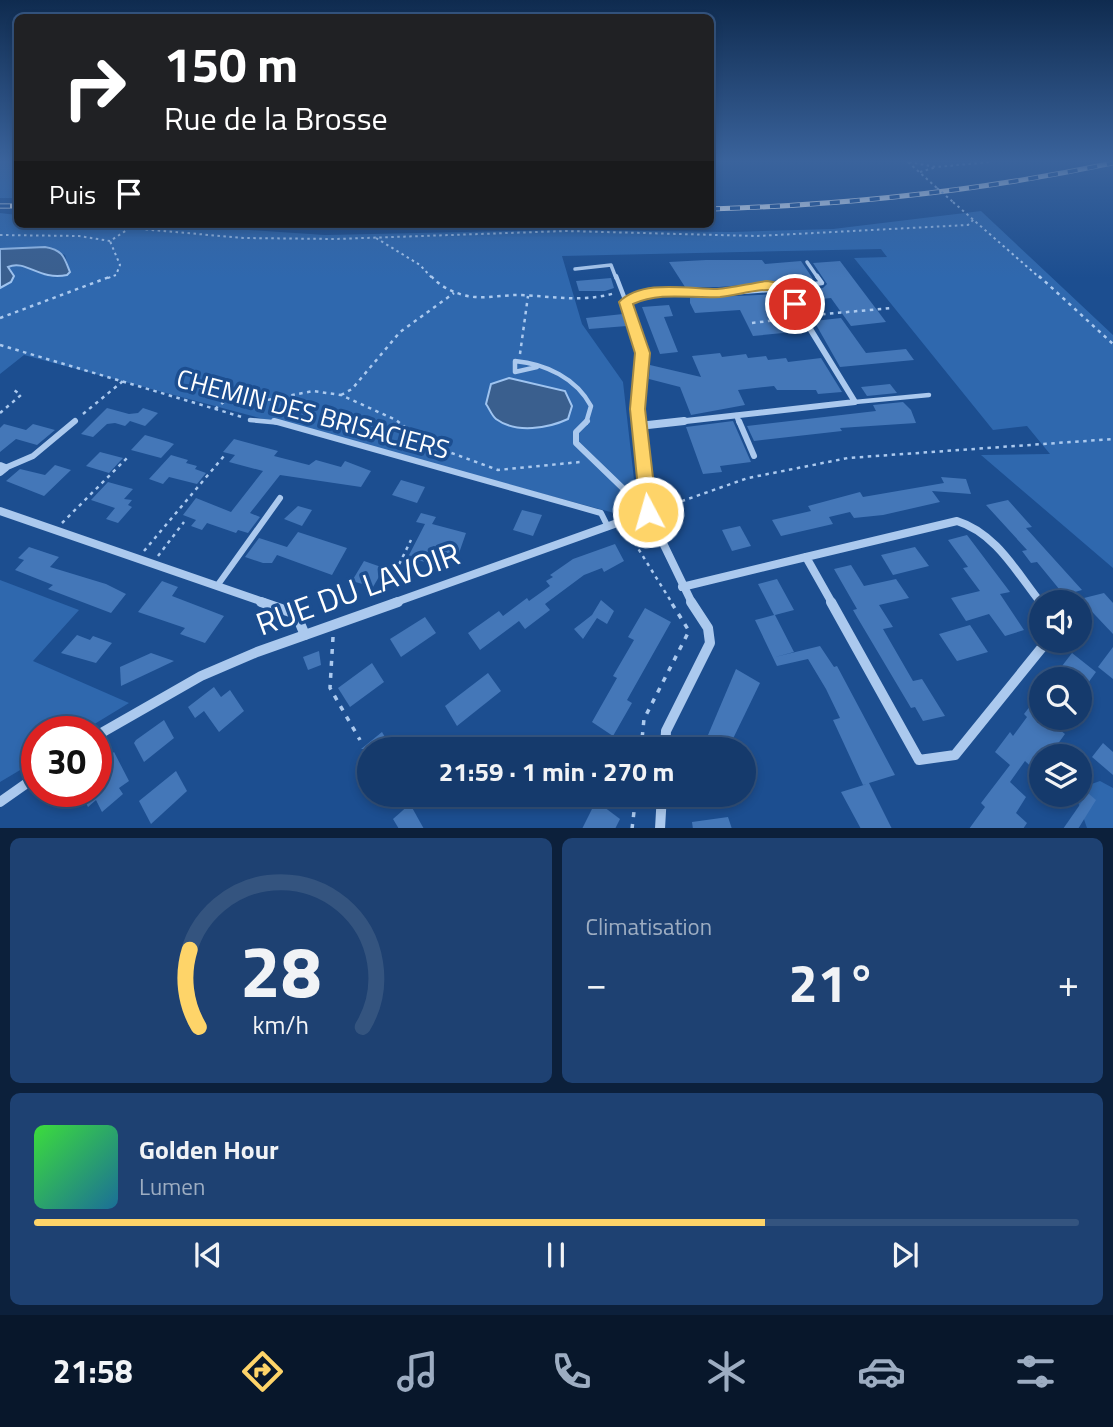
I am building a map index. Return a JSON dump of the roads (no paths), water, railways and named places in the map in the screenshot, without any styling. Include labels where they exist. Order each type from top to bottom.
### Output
[{"type":"street","points":[[638,426],[855,402],[785,288],[767,285],[720,293],[670,291],[639,296],[626,302],[642,353],[638,426],[648,512],[681,587],[708,628],[710,643],[666,731],[666,737]]},
{"type":"street","points":[[0,511],[296,614],[305,635]]},
{"type":"street","name":"RUE DU LAVOIR","points":[[112,727],[201,676],[305,635],[648,512]]},
{"type":"street","points":[[681,587],[738,571],[957,521],[970,523],[983,532],[1030,590]]},
{"type":"street","points":[[806,557],[919,760],[955,755],[1037,653]]},
{"type":"street","points":[[0,802],[21,787]]},
{"type":"street","points":[[660,828],[661,807]]},
{"type":"lane","points":[[785,288],[822,284],[807,262]]},
{"type":"lane","points":[[575,269],[611,265],[626,302]]},
{"type":"lane","points":[[537,367],[565,377],[586,394],[591,406],[590,416],[576,432],[576,443],[634,499],[646,499]]},
{"type":"lane","points":[[855,402],[929,395]]},
{"type":"lane","points":[[736,415],[754,456]]},
{"type":"lane","name":"CHEMIN DES BRISACIERS","points":[[250,419],[276,422],[601,513],[608,527]]},
{"type":"lane","points":[[2,469],[33,456],[75,421]]},
{"type":"lane","points":[[217,587],[280,498]]},
{"type":"railway","points":[[714,209],[854,201]]},
{"type":"railway","points":[[0,206],[14,206]]}]
